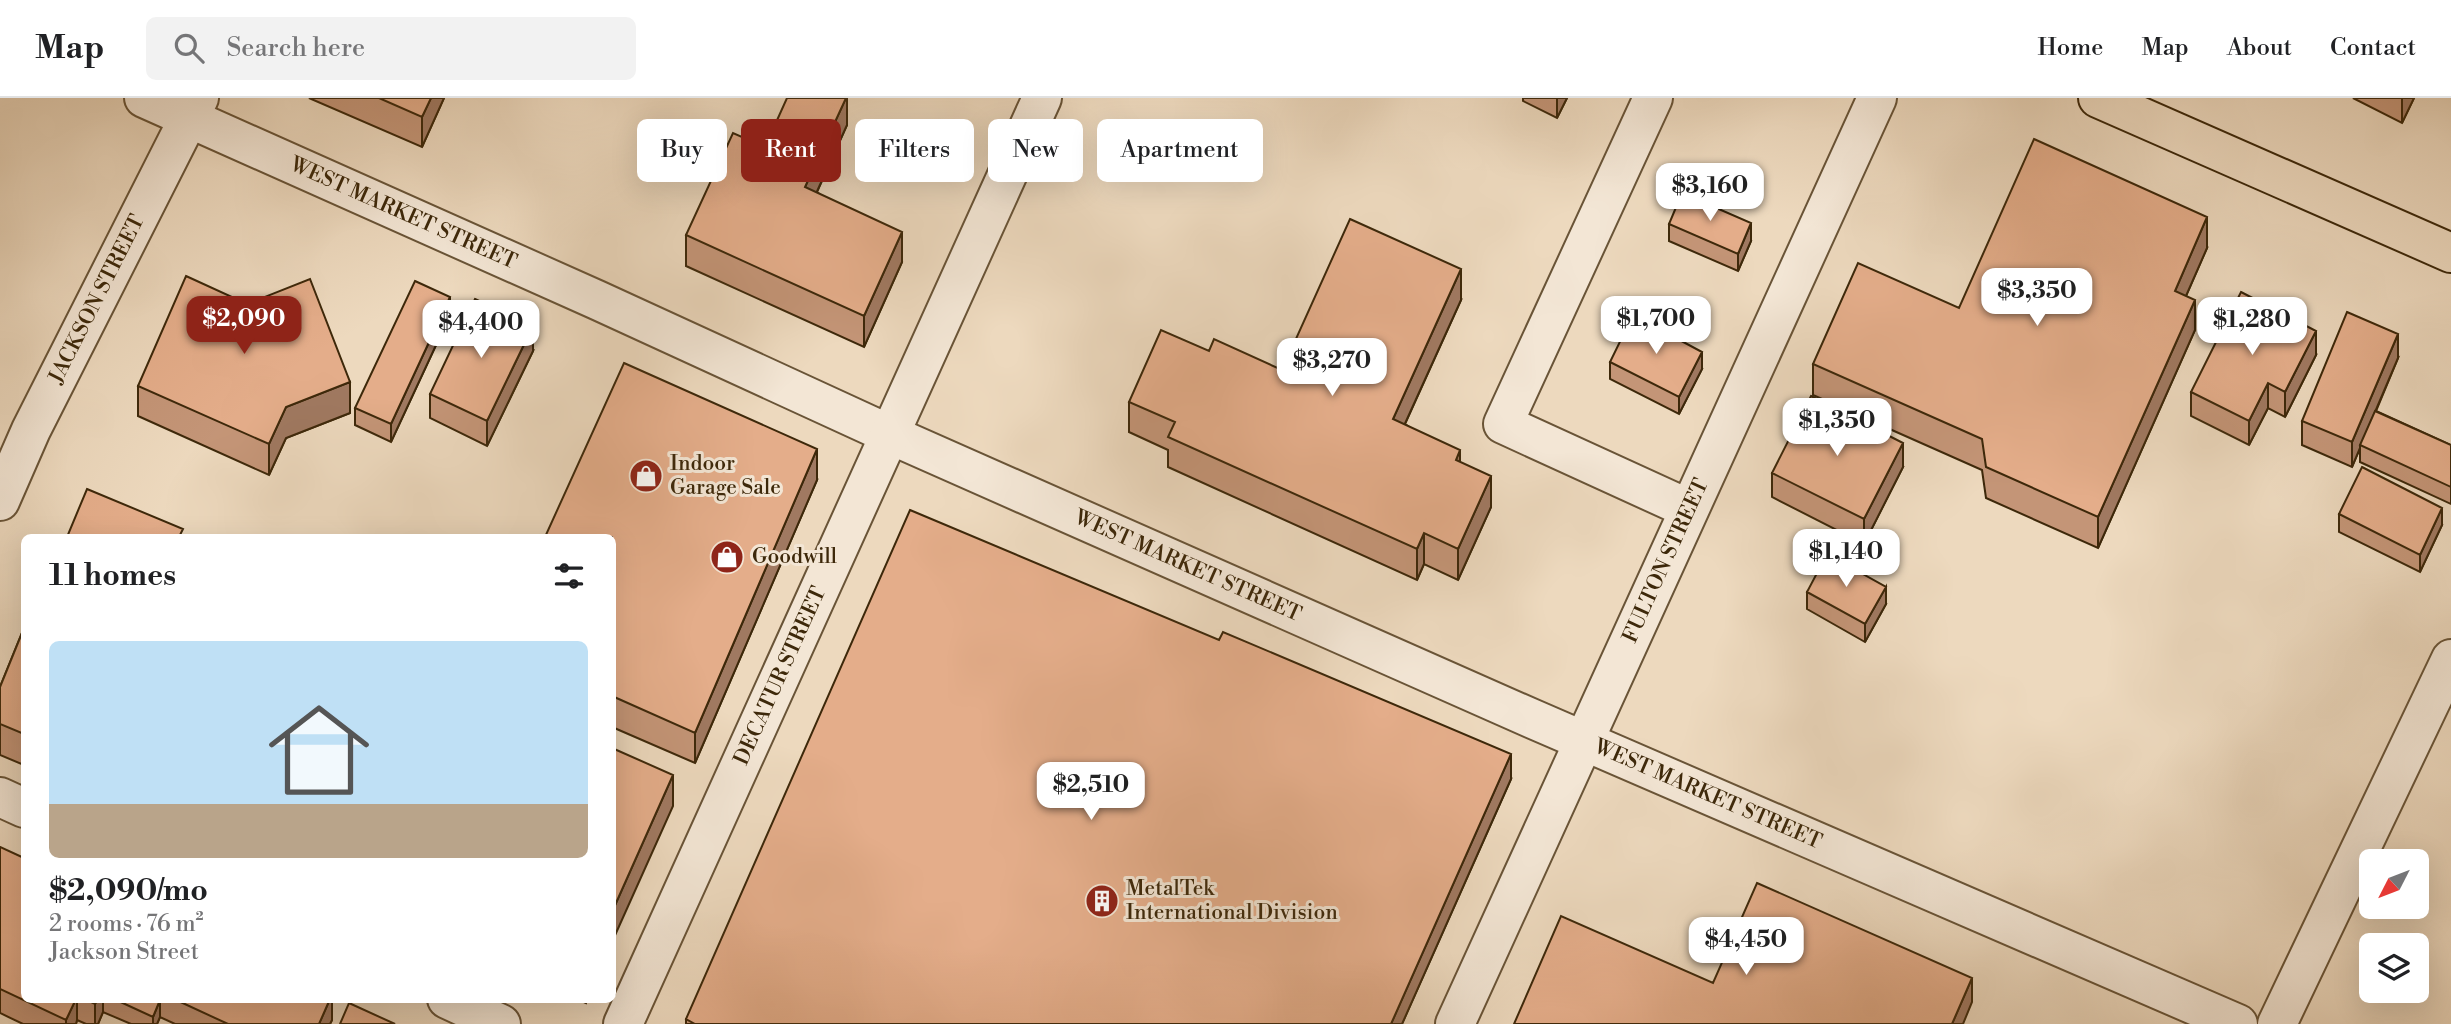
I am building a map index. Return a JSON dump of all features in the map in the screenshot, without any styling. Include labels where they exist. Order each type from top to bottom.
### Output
[{"type":"main road","points":[[2098,98],[2451,253]]},
{"type":"street","name":"WEST MARKET STREET","points":[[144,98],[194,108],[597,300],[891,435],[1583,741],[2238,1024]]},
{"type":"street","name":"DECATUR STREET","points":[[623,1024],[1042,98]]},
{"type":"street","points":[[1653,98],[1503,425],[1689,509]]},
{"type":"street","name":"FULTON STREET","points":[[1455,1024],[1877,98]]},
{"type":"street","name":"JACKSON STREET","points":[[0,501],[32,430],[194,108]]},
{"type":"street","points":[[2277,1024],[2451,659]]},
{"type":"street","points":[[0,797],[21,807]]},
{"type":"street","points":[[456,1003],[501,1024]]},
{"type":"building","points":[[379,98],[431,98],[422,117]]},
{"type":"building","points":[[787,98],[846,98],[836,119],[778,119]]},
{"type":"building","points":[[733,133],[741,136],[741,182],[807,182],[805,187],[902,232],[864,316],[686,235],[710,182],[727,182],[727,146]]},
{"type":"building","points":[[2034,139],[2207,217],[2175,291],[2195,300],[2098,517],[1986,467],[1982,439],[1813,364],[1858,263],[1959,308]]},
{"type":"building","points":[[1682,193],[1751,223],[1738,254],[1669,224]]},
{"type":"building","points":[[1350,219],[1461,269],[1393,419],[1460,450],[1456,460],[1491,476],[1458,549],[1424,533],[1417,549],[1168,437],[1175,422],[1129,402],[1161,330],[1209,351],[1214,339],[1282,370]]},
{"type":"building","points":[[186,276],[247,304],[310,279],[350,382],[286,407],[269,444],[138,386]]},
{"type":"building","points":[[415,281],[450,297],[391,424],[355,408]]},
{"type":"building","points":[[2241,292],[2316,331],[2285,392],[2268,383],[2249,421],[2191,392]]},
{"type":"building","points":[[475,299],[533,326],[487,421],[430,394]]},
{"type":"building","points":[[2347,312],[2398,334],[2352,442],[2302,421]]},
{"type":"building","points":[[1633,315],[1702,352],[1679,397],[1610,362]]},
{"type":"building","points":[[624,363],[817,449],[695,733],[616,698],[616,534],[546,534]]},
{"type":"building","points":[[1811,396],[1903,443],[1864,519],[1772,473]]},
{"type":"building","points":[[2375,411],[2451,445],[2451,487],[2360,445]]},
{"type":"building","points":[[2362,467],[2442,508],[2420,555],[2339,514]]},
{"type":"building","points":[[87,489],[183,529],[180,534],[68,534]]},
{"type":"building","name":"MetalTek International Division","points":[[910,510],[1219,640],[1223,632],[1511,754],[1391,1024],[695,1024],[686,1019]]},
{"type":"building","points":[[1827,554],[1886,587],[1865,624],[1807,592]]},
{"type":"building","points":[[21,635],[21,733],[0,724],[0,687]]},
{"type":"building","points":[[616,750],[673,775],[616,903]]},
{"type":"building","points":[[0,847],[21,857],[21,999],[0,989]]},
{"type":"building","points":[[1757,883],[1972,978],[1952,1024],[1514,1024],[1561,916],[1713,983]]},
{"type":"building","points":[[30,1003],[74,1003],[66,1020]]},
{"type":"building","points":[[123,1003],[159,1003],[153,1017]]},
{"type":"building","points":[[183,1003],[328,1003],[319,1024],[228,1024]]},
{"type":"building","points":[[349,1003],[395,1024],[340,1024]]},
{"type":"place","name":"Indoor Garage Sale","points":[[646,476]]},
{"type":"place","name":"Goodwill","points":[[727,557]]},
{"type":"place","name":"MetalTek International Division","points":[[1102,901]]}]
